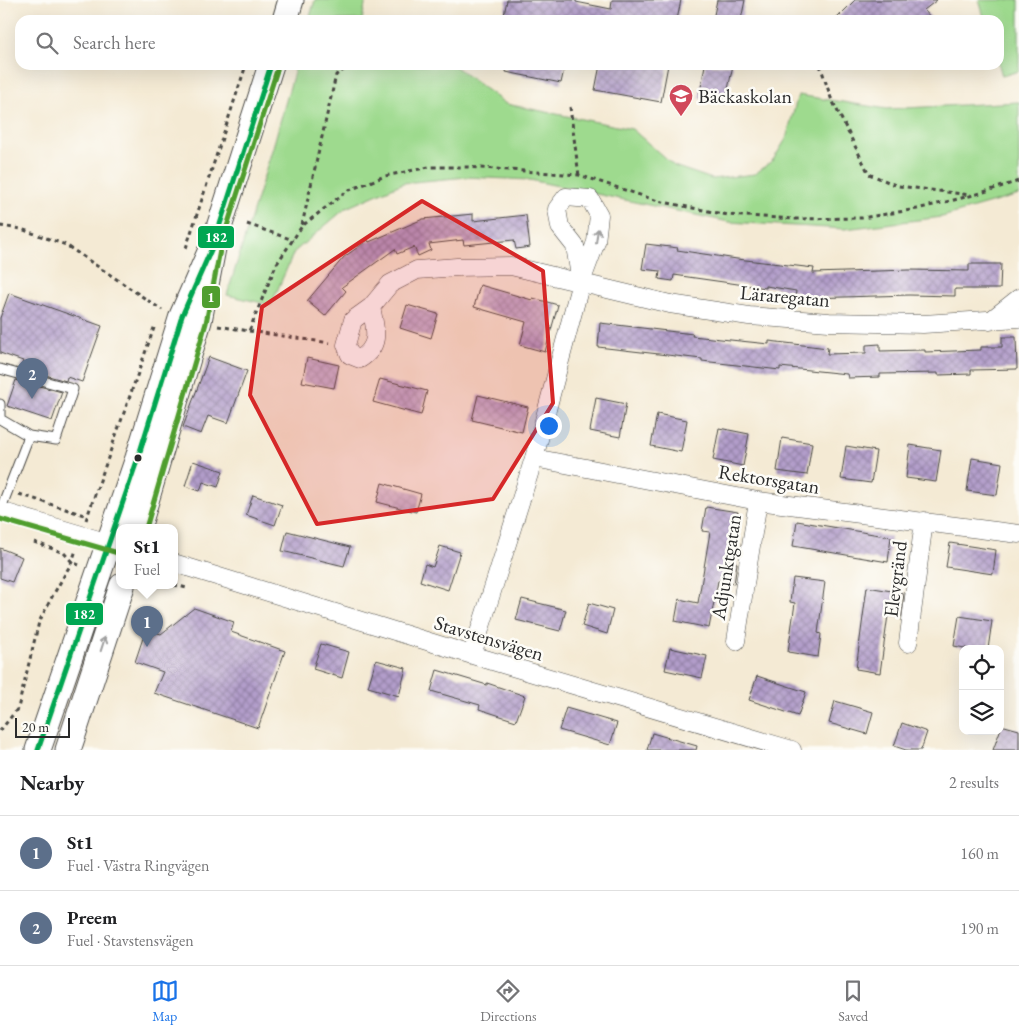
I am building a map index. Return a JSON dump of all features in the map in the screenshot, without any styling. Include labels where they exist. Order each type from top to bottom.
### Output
[{"type":"main road","points":[[286,15],[291,0]]},
{"type":"main road","points":[[120,524],[177,312],[214,243],[269,70]]},
{"type":"main road","points":[[139,524],[177,312]]},
{"type":"main road","points":[[38,750],[114,544]]},
{"type":"main road","points":[[68,750],[121,589]]},
{"type":"street","points":[[472,655],[534,458],[581,282],[596,242],[599,215],[590,199],[566,197],[558,209],[560,227],[575,246],[581,282]]},
{"type":"street","name":"Läraregatan","points":[[346,345],[353,320],[371,307],[390,284],[417,270],[511,266],[670,304],[749,316],[829,322],[923,324],[1019,318]]},
{"type":"street","points":[[990,321],[1019,298]]},
{"type":"street","points":[[346,345],[350,354],[360,359],[368,353],[375,341],[371,307]]},
{"type":"street","name":"Rektorsgatan","points":[[534,458],[758,501],[1019,534]]},
{"type":"street","name":"Adjunktgatan","points":[[736,640],[758,501]]},
{"type":"street","points":[[0,511],[114,544]]},
{"type":"street","name":"Elevgränd","points":[[908,643],[924,521]]},
{"type":"street","points":[[1000,532],[1019,522]]},
{"type":"street","name":"Stavstensvägen","points":[[178,564],[472,655],[792,750]]},
{"type":"lane","points":[[0,369],[74,389],[56,440],[29,436],[0,419],[0,404]]},
{"type":"lane","points":[[0,511],[29,436]]},
{"type":"path","points":[[185,253],[244,70]]},
{"type":"path","points":[[302,226],[336,75],[344,70]]},
{"type":"path","points":[[822,70],[832,98],[868,174],[898,186],[974,195]]},
{"type":"path","points":[[570,107],[579,175],[580,198]]},
{"type":"path","points":[[249,331],[276,265],[302,226],[347,191],[385,176],[429,167],[467,167],[579,175],[658,202],[728,215],[795,219],[862,218],[974,195],[1019,181]]},
{"type":"path","points":[[247,224],[292,240]]},
{"type":"path","points":[[0,226],[21,229],[66,246],[177,312],[213,326],[346,345]]},
{"type":"path","points":[[0,731],[18,708],[39,622],[72,562],[139,365],[157,319]]},
{"type":"path","points":[[8,493],[15,493],[87,516]]},
{"type":"path","points":[[27,539],[64,553],[72,562]]},
{"type":"highlighted area","points":[[422,201],[543,271],[553,403],[493,499],[317,524],[250,395],[262,307]]},
{"type":"green space","points":[[315,0],[366,0],[363,15],[310,15]]},
{"type":"green space","points":[[979,0],[1019,0],[1019,71],[1002,76],[1000,70],[1004,70],[1004,15],[984,15]]},
{"type":"green space","points":[[295,70],[460,70],[506,104],[632,129],[674,166],[712,179],[755,174],[773,160],[786,139],[798,95],[887,109],[1019,102],[1019,195],[942,217],[845,229],[729,222],[530,180],[466,177],[403,183],[346,208],[294,252],[271,305],[227,295]]},
{"type":"building","points":[[507,0],[576,0],[576,2],[611,9],[612,0],[681,0],[678,15],[504,15]]},
{"type":"building","points":[[717,0],[745,0],[742,15],[714,15]]},
{"type":"building","points":[[855,0],[937,0],[924,10],[928,15],[840,15]]},
{"type":"building","points":[[506,70],[564,70],[561,83],[506,72]]},
{"type":"building","points":[[599,70],[667,70],[661,102],[595,90]]},
{"type":"building","points":[[704,70],[732,70],[725,104],[699,98]]},
{"type":"building","points":[[473,214],[473,221],[526,215],[530,247],[516,249],[514,240],[464,245],[463,240],[429,244],[431,250],[418,256],[414,247],[397,254],[395,249],[342,287],[346,291],[325,316],[307,301],[344,257],[368,240],[369,242],[423,219]]},
{"type":"building","points":[[646,244],[737,259],[814,268],[813,273],[909,270],[969,271],[969,264],[1001,264],[1000,289],[955,289],[955,296],[909,295],[810,298],[810,300],[795,298],[796,291],[766,286],[766,288],[674,275],[673,281],[659,279],[660,271],[642,269]]},
{"type":"building","points":[[480,285],[532,300],[533,298],[558,305],[545,352],[520,345],[526,322],[474,307]]},
{"type":"building","points":[[9,293],[102,326],[82,382],[67,377],[66,381],[21,368],[23,361],[0,353],[0,318]]},
{"type":"building","points":[[407,305],[438,314],[431,338],[400,328]]},
{"type":"building","points":[[600,323],[693,334],[692,336],[769,344],[769,341],[828,348],[827,354],[866,353],[866,345],[880,344],[880,351],[981,350],[981,347],[1002,347],[1002,337],[1016,337],[1017,369],[971,370],[971,374],[880,374],[880,377],[848,378],[847,374],[780,367],[780,370],[598,347]]},
{"type":"building","points":[[209,357],[247,371],[228,423],[208,416],[201,434],[183,427]]},
{"type":"building","points":[[307,358],[339,365],[334,388],[302,382]]},
{"type":"building","points":[[380,379],[427,391],[421,415],[373,402]]},
{"type":"building","points":[[16,380],[62,392],[52,421],[7,406]]},
{"type":"building","points":[[478,395],[528,407],[522,432],[472,420]]},
{"type":"building","points":[[596,398],[626,404],[620,437],[590,431]]},
{"type":"building","points":[[657,414],[687,420],[681,452],[651,446]]},
{"type":"building","points":[[719,428],[749,434],[743,466],[713,460]]},
{"type":"building","points":[[782,438],[812,443],[807,475],[777,471]]},
{"type":"building","points":[[910,445],[941,450],[936,482],[906,478]]},
{"type":"building","points":[[846,446],[876,451],[871,483],[841,479]]},
{"type":"building","points":[[972,458],[1002,463],[997,495],[967,491]]},
{"type":"building","points":[[193,461],[223,471],[218,487],[203,482],[200,491],[185,486]]},
{"type":"building","points":[[382,483],[421,494],[416,512],[377,502]]},
{"type":"building","points":[[253,495],[282,505],[275,525],[246,515]]},
{"type":"building","points":[[706,507],[738,512],[730,562],[737,563],[734,584],[718,581],[709,628],[675,621],[679,599],[698,603],[710,532],[702,531]]},
{"type":"building","points":[[797,521],[891,537],[888,562],[793,546]]},
{"type":"building","points":[[287,531],[350,547],[344,566],[282,551]]},
{"type":"building","points":[[950,543],[996,550],[993,574],[946,567]]},
{"type":"building","points":[[440,546],[460,552],[448,590],[420,581],[425,564],[433,567]]},
{"type":"building","points":[[0,548],[22,557],[12,582],[0,578]]},
{"type":"building","points":[[793,578],[825,582],[818,633],[821,634],[818,657],[788,652],[795,603],[790,602]]},
{"type":"building","points":[[867,587],[904,593],[901,617],[888,615],[880,673],[856,669]]},
{"type":"building","points":[[522,599],[566,610],[560,631],[516,620]]},
{"type":"building","points":[[589,603],[613,610],[607,634],[582,626]]},
{"type":"building","points":[[194,608],[234,622],[231,632],[285,651],[258,728],[154,693],[163,672],[135,662],[146,629],[161,634]]},
{"type":"building","points":[[959,616],[992,621],[989,645],[954,646]]},
{"type":"building","points":[[321,644],[349,652],[342,678],[313,669]]},
{"type":"building","points":[[670,648],[707,656],[702,678],[665,670]]},
{"type":"building","points":[[376,660],[406,668],[399,696],[368,687]]},
{"type":"building","points":[[437,670],[487,685],[487,683],[525,696],[516,721],[479,709],[480,705],[431,691]]},
{"type":"building","points":[[757,676],[806,692],[798,716],[749,700]]},
{"type":"building","points":[[835,701],[873,712],[867,734],[829,723]]},
{"type":"building","points":[[566,708],[617,723],[610,745],[559,730]]},
{"type":"building","points":[[902,723],[927,732],[921,750],[906,750],[894,746]]},
{"type":"building","points":[[1004,726],[1019,730],[1019,750],[993,750],[999,735],[1004,735]]},
{"type":"building","points":[[652,733],[697,746],[696,750],[647,750]]},
{"type":"transit line","name":"182","points":[[38,750],[138,458],[182,316],[214,243],[269,70]]},
{"type":"transit line","name":"1","points":[[147,524],[206,323],[221,245],[277,70]]},
{"type":"transit line","name":"1","points":[[0,519],[116,552]]},
{"type":"place","name":"Bäckaskolan","points":[[681,117]]},
{"type":"place","name":"Preem","points":[[32,399]]},
{"type":"place","name":"St1","points":[[147,647]]}]
